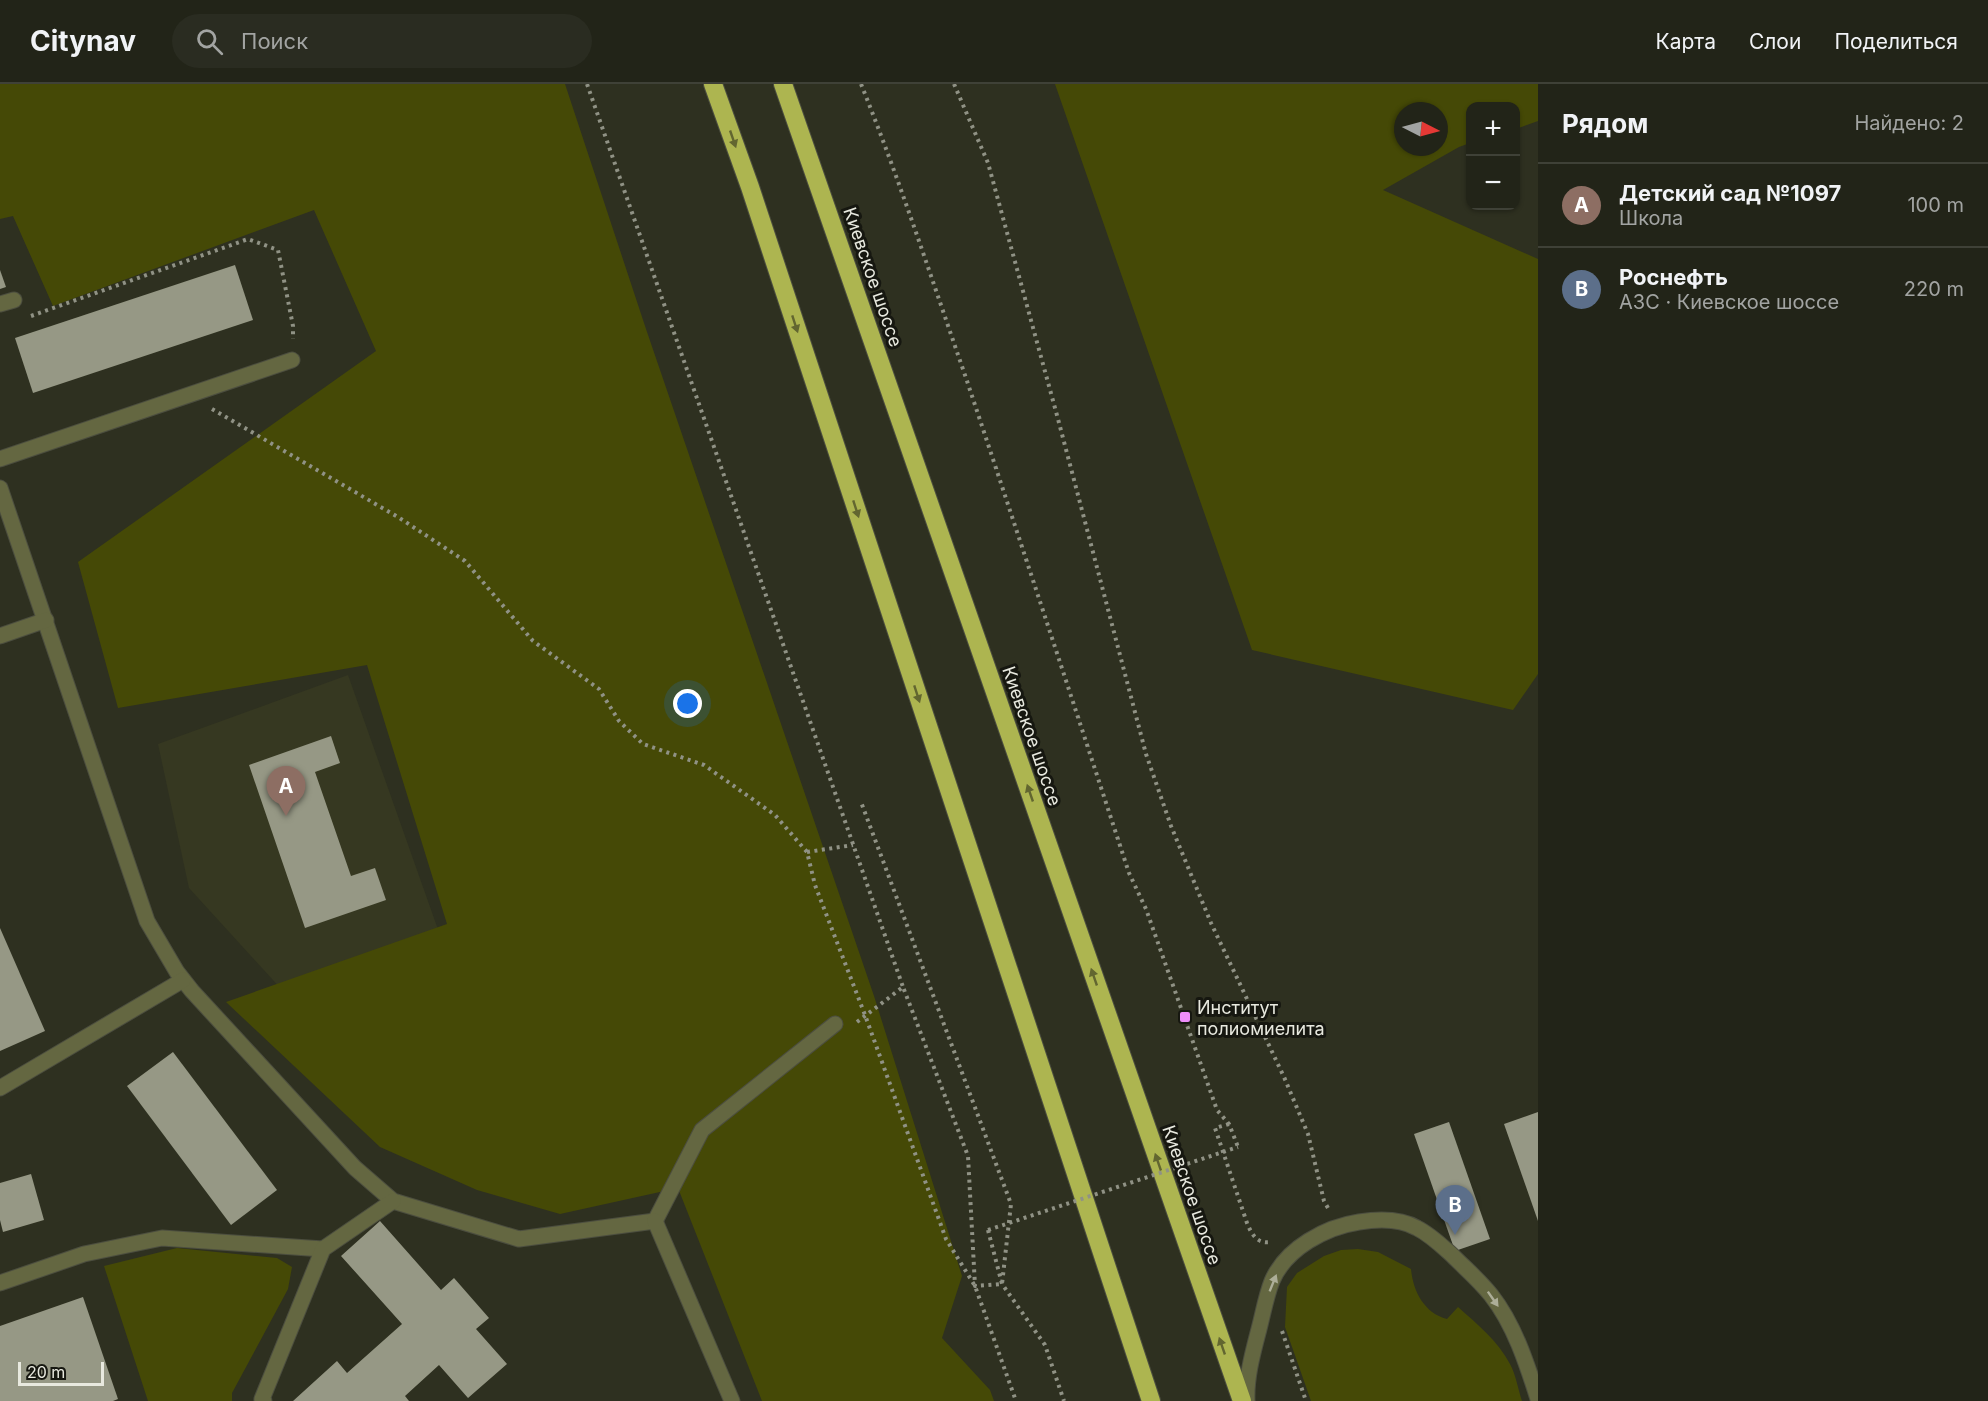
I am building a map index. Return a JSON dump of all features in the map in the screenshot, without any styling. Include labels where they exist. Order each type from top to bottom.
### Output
[{"type":"highway","points":[[713,84],[750,187],[1151,1401]]},
{"type":"highway","name":"Киевское шоссе","points":[[783,84],[1242,1401]]},
{"type":"street","points":[[0,459],[292,360]]},
{"type":"street","points":[[0,488],[147,921],[183,980],[356,1168],[393,1201],[519,1239],[655,1221]]},
{"type":"street","points":[[0,636],[46,620]]},
{"type":"street","points":[[0,1088],[183,980]]},
{"type":"street","points":[[655,1221],[702,1130],[835,1024]]},
{"type":"street","points":[[264,1401],[262,1399],[323,1249],[393,1201]]},
{"type":"street","points":[[1247,1401],[1253,1350],[1272,1281],[1280,1267],[1309,1240],[1347,1224],[1377,1220],[1405,1223],[1425,1232],[1444,1247],[1492,1297],[1522,1354],[1538,1399]]},
{"type":"street","points":[[655,1221],[732,1401]]},
{"type":"street","points":[[0,1283],[84,1254],[162,1238],[323,1249]]},
{"type":"path","points":[[587,84],[903,987],[968,1156],[975,1286]]},
{"type":"path","points":[[861,84],[882,137],[964,374],[1129,873],[1146,909],[1217,1110],[1229,1124],[1238,1147],[988,1230],[1002,1284],[1045,1345],[1064,1401]]},
{"type":"path","points":[[954,84],[988,163],[1146,754],[1171,826],[1211,923],[1284,1077],[1308,1134],[1324,1201],[1340,1227]]},
{"type":"path","points":[[6,302],[29,316],[248,239],[278,250],[293,326],[292,360]]},
{"type":"path","points":[[188,395],[398,517],[465,561],[533,641],[599,689],[619,721],[643,744],[704,765],[775,815],[807,852],[815,885],[946,1239],[975,1286],[1016,1401]]},
{"type":"path","points":[[861,802],[1011,1204],[1002,1284]]},
{"type":"path","points":[[807,852],[853,845]]},
{"type":"path","points":[[856,1023],[903,987]]},
{"type":"path","points":[[975,1286],[1002,1284]]},
{"type":"shaded area","points":[[0,84],[565,84],[646,329],[874,996],[962,1276],[942,1338],[990,1390],[994,1401],[762,1401],[678,1188],[560,1214],[477,1190],[380,1147],[226,1002],[447,924],[367,665],[118,708],[78,562],[376,351],[314,210],[53,306],[13,216],[0,219]]},
{"type":"shaded area","points":[[1055,84],[1538,84],[1538,121],[1520,128],[1520,102],[1466,102],[1466,144],[1448,153],[1448,102],[1394,102],[1394,156],[1443,156],[1383,190],[1538,259],[1538,674],[1513,710],[1252,650]]},
{"type":"shaded area","points":[[348,675],[441,938],[294,1003],[189,888],[158,744]]},
{"type":"shaded area","points":[[177,1248],[277,1258],[292,1267],[288,1289],[232,1393],[232,1401],[148,1401],[104,1266]]},
{"type":"shaded area","points":[[1358,1249],[1378,1252],[1411,1269],[1417,1293],[1432,1312],[1447,1319],[1458,1307],[1480,1326],[1510,1364],[1522,1401],[1311,1401],[1285,1327],[1287,1287],[1297,1273],[1324,1256],[1341,1250]]},
{"type":"building","points":[[235,265],[253,320],[33,393],[15,338]]},
{"type":"building","points":[[0,270],[6,287],[0,289]]},
{"type":"building","points":[[331,736],[340,763],[315,772],[351,876],[375,868],[386,900],[305,928],[249,765]]},
{"type":"building","points":[[0,928],[45,1031],[0,1051]]},
{"type":"building","points":[[173,1052],[277,1190],[231,1225],[127,1086]]},
{"type":"building","points":[[1538,1112],[1538,1221],[1504,1124]]},
{"type":"building","points":[[1449,1122],[1490,1239],[1455,1251],[1414,1134]]},
{"type":"building","points":[[31,1174],[44,1220],[3,1232],[0,1220],[0,1183]]},
{"type":"building","points":[[380,1221],[441,1290],[454,1278],[489,1318],[476,1329],[507,1364],[468,1398],[439,1365],[405,1396],[409,1401],[293,1401],[337,1361],[347,1373],[402,1324],[341,1256]]},
{"type":"building","points":[[83,1297],[118,1399],[113,1401],[0,1401],[0,1326]]},
{"type":"place","name":"Детский сад №1097","points":[[286,816]]},
{"type":"place","name":"Институт полиомиелита","points":[[1185,1017]]},
{"type":"place","name":"Роснефть","points":[[1455,1235]]}]
